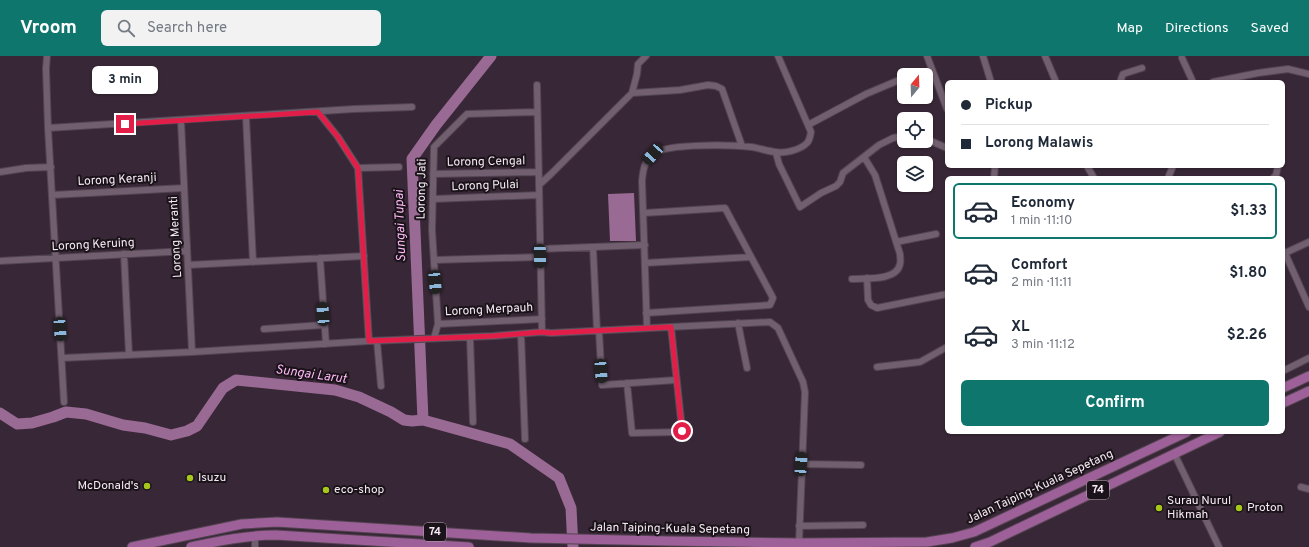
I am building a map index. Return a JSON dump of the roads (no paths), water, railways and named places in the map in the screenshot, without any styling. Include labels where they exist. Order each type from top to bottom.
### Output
[{"type":"main road","points":[[1285,387],[1309,376]]},
{"type":"main road","points":[[1285,402],[1309,391]]},
{"type":"main road","name":"Jalan Taiping-Kuala Sepetang","points":[[132,547],[242,524],[277,522],[585,540],[799,543],[927,542],[952,538],[974,532],[1183,434]]},
{"type":"main road","name":"74","points":[[976,547],[990,542],[1216,434]]},
{"type":"main road","name":"74","points":[[191,547],[255,535],[284,535],[469,547]]},
{"type":"street","points":[[47,56],[48,128],[64,402]]},
{"type":"street","points":[[539,185],[632,93],[638,64],[646,56]]},
{"type":"street","points":[[647,328],[642,181],[647,160],[653,154],[665,148],[742,146],[753,147],[776,153],[792,151],[806,144],[810,139],[811,132],[778,56]]},
{"type":"street","points":[[927,56],[945,104]]},
{"type":"street","points":[[983,56],[990,80]]},
{"type":"street","points":[[1045,56],[1055,80]]},
{"type":"street","points":[[1182,58],[1192,80]]},
{"type":"street","points":[[1121,80],[1123,74],[1142,68]]},
{"type":"street","points":[[1224,80],[1288,69],[1309,74]]},
{"type":"street","points":[[808,125],[866,94],[897,81]]},
{"type":"street","points":[[537,85],[542,332]]},
{"type":"street","points":[[632,93],[680,90],[708,85],[716,86],[722,89],[742,146]]},
{"type":"street","points":[[48,128],[412,107]]},
{"type":"street","points":[[318,112],[338,137],[358,168],[369,341]]},
{"type":"street","name":"Lorong Jati","points":[[434,338],[438,324],[432,230],[434,147],[467,114],[538,112]]},
{"type":"street","points":[[246,117],[253,262]]},
{"type":"street","name":"Lorong Meranti","points":[[181,121],[192,352]]},
{"type":"street","points":[[776,153],[779,164],[800,207],[836,186],[840,182],[843,173],[879,145],[897,137]]},
{"type":"street","points":[[933,142],[945,147]]},
{"type":"street","points":[[852,279],[888,277],[896,272],[900,265],[900,254],[876,175],[864,157]]},
{"type":"street","points":[[0,172],[26,168],[50,167]]},
{"type":"street","points":[[358,168],[399,167]]},
{"type":"street","name":"Lorong Cengal","points":[[433,174],[538,172]]},
{"type":"street","name":"Lorong Keranji","points":[[52,195],[184,188]]},
{"type":"street","name":"Lorong Pulai","points":[[433,199],[539,195]]},
{"type":"street","points":[[644,213],[725,208],[774,298],[770,305],[646,313]]},
{"type":"street","points":[[896,242],[936,234]]},
{"type":"street","points":[[1285,253],[1309,242]]},
{"type":"street","points":[[540,249],[645,244]]},
{"type":"street","points":[[593,247],[602,385],[676,380]]},
{"type":"street","name":"Lorong Keruing","points":[[0,261],[187,251]]},
{"type":"street","points":[[124,254],[129,355]]},
{"type":"street","points":[[1285,255],[1309,307]]},
{"type":"street","points":[[188,265],[364,256]]},
{"type":"street","points":[[434,260],[540,256]]},
{"type":"street","points":[[645,263],[751,257]]},
{"type":"street","points":[[320,258],[326,344]]},
{"type":"street","points":[[867,278],[868,300],[871,305],[877,308],[945,294]]},
{"type":"street","name":"Lorong Merpauh","points":[[438,324],[542,319]]},
{"type":"street","points":[[62,358],[542,332],[598,331],[770,322],[778,328],[803,382],[805,392],[799,543]]},
{"type":"street","points":[[738,323],[747,368]]},
{"type":"street","points":[[264,329],[324,325]]},
{"type":"street","points":[[627,383],[632,433],[681,432],[682,429],[671,327]]},
{"type":"street","points":[[521,334],[525,440]]},
{"type":"street","points":[[470,337],[473,422]]},
{"type":"street","points":[[377,341],[381,386]]},
{"type":"street","points":[[877,367],[920,362],[945,348]]},
{"type":"street","points":[[1285,370],[1309,358]]},
{"type":"street","points":[[1174,453],[1216,546]]},
{"type":"street","points":[[801,464],[861,465]]},
{"type":"street","points":[[1301,487],[1309,489]]},
{"type":"street","points":[[799,526],[864,525]]},
{"type":"street","points":[[255,535],[255,547]]},
{"type":"waterway","name":"Sungai Tupai","points":[[423,420],[412,159],[436,125],[491,56]]},
{"type":"waterway","name":"Sungai Larut","points":[[0,413],[17,424],[32,423],[66,412],[86,414],[123,425],[145,428],[171,435],[187,431],[197,426],[223,388],[236,380],[335,390],[359,397],[391,412],[404,420],[423,420],[510,444],[559,478],[571,508],[573,547]]},
{"type":"place","name":"Isuzu","points":[[190,478]]},
{"type":"place","name":"McDonald's","points":[[147,486]]},
{"type":"place","name":"eco-shop","points":[[326,490]]},
{"type":"place","name":"Surau Nurul Hikmah","points":[[1159,508]]},
{"type":"place","name":"Proton","points":[[1239,508]]}]
